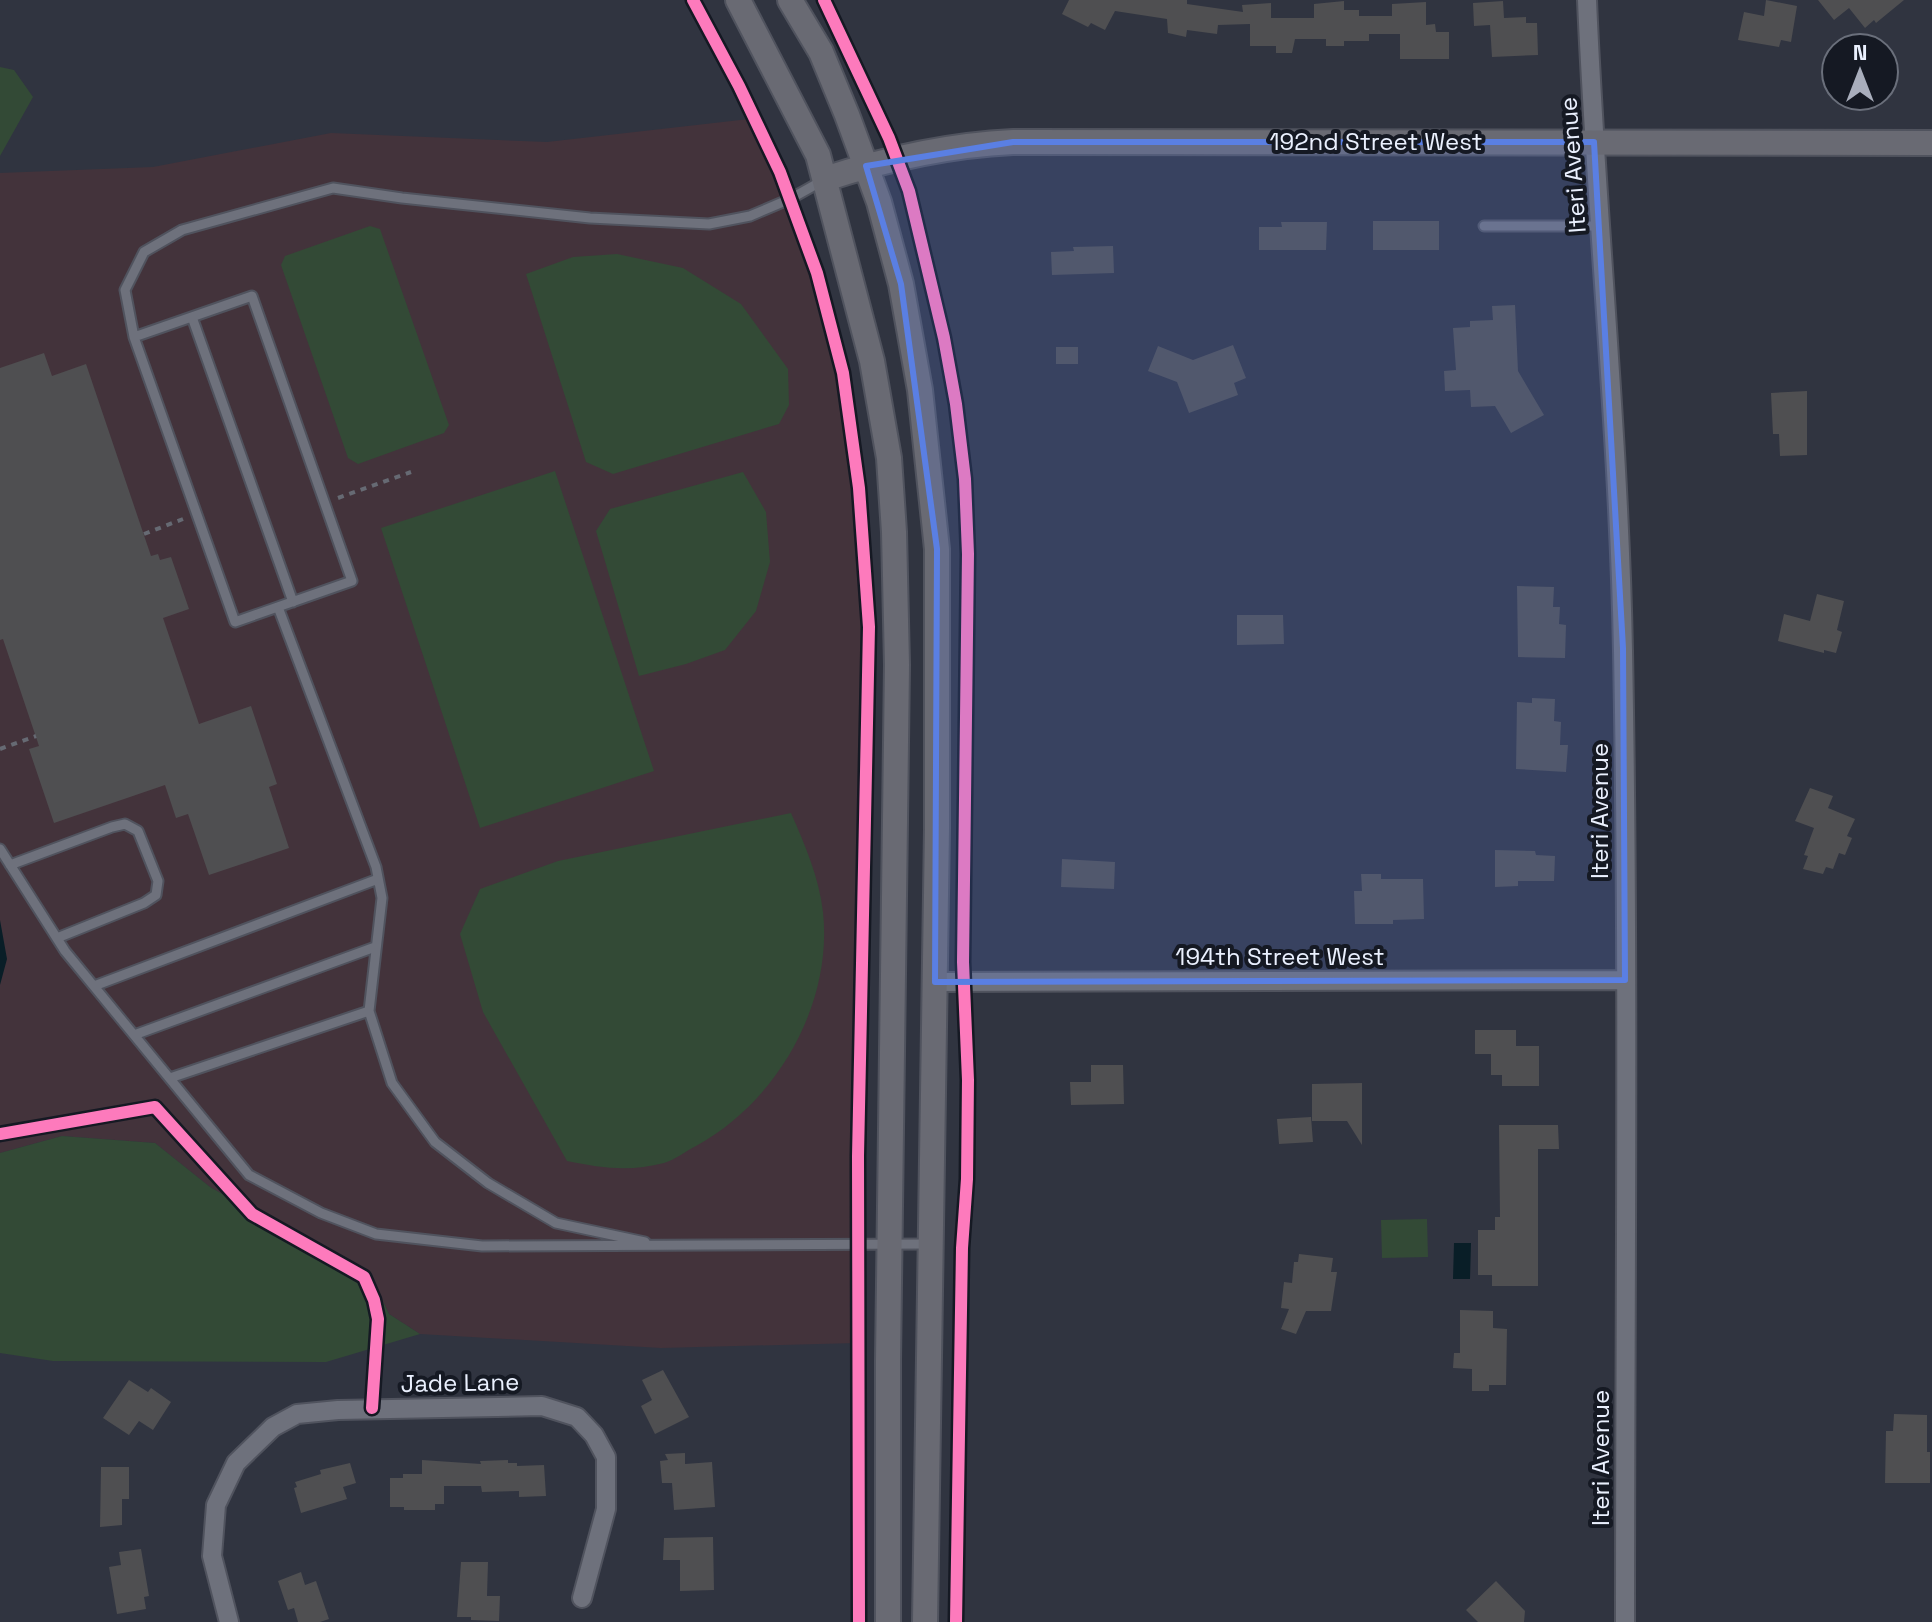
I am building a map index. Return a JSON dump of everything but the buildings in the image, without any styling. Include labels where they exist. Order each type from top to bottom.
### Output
[{"type":"main road","points":[[738,0],[818,155],[872,361],[889,458],[897,665],[888,1622]]},
{"type":"main road","points":[[790,0],[821,52],[866,166],[901,284],[920,390],[937,549],[935,982],[925,1622]]},
{"type":"main road","name":"192nd Street West","points":[[825,179],[866,166],[951,147],[1013,142],[1932,143]]},
{"type":"street","name":"Iteri Avenue","points":[[1587,0],[1623,648],[1625,1622]]},
{"type":"street","name":"194th Street West","points":[[935,982],[1625,980]]},
{"type":"street","name":"Jade Lane","points":[[229,1622],[212,1556],[216,1505],[236,1463],[273,1427],[297,1414],[338,1410],[542,1406],[577,1417],[594,1435],[606,1457],[606,1509],[582,1598]]},
{"type":"lane","points":[[134,337],[252,296],[352,581],[235,622],[134,337],[125,290],[144,252],[182,230],[333,188],[590,218],[709,224],[750,216],[790,199],[825,179]]},
{"type":"lane","points":[[1484,226],[1601,226]]},
{"type":"lane","points":[[192,317],[293,602]]},
{"type":"lane","points":[[278,607],[376,867],[382,898],[369,1011],[392,1083],[435,1142],[488,1183],[556,1223],[666,1246]]},
{"type":"lane","points":[[10,865],[112,827],[125,824],[138,831],[158,881],[156,895],[144,903],[57,938]]},
{"type":"lane","points":[[0,849],[57,938],[249,1175],[321,1213],[376,1234],[482,1246],[931,1244]]},
{"type":"lane","points":[[94,986],[378,879]]},
{"type":"lane","points":[[134,1035],[375,947]]},
{"type":"lane","points":[[170,1078],[369,1011]]},
{"type":"path","points":[[324,502],[411,472]]},
{"type":"path","points":[[144,534],[197,513]]},
{"type":"path","points":[[0,749],[36,736]]},
{"type":"highlighted area","points":[[1013,142],[1594,142],[1623,648],[1625,980],[935,982],[937,549],[901,284],[866,166]]},
{"type":"shaded area","points":[[758,118],[809,245],[839,348],[857,464],[869,587],[869,715],[859,987],[857,1343],[661,1348],[420,1334],[389,1314],[372,1279],[210,1187],[155,1143],[62,1136],[0,1153],[0,173],[153,167],[331,133],[547,142]]},
{"type":"green space","points":[[0,67],[14,70],[33,97],[0,156]]},
{"type":"green space","points":[[370,226],[380,229],[449,425],[444,433],[358,464],[348,458],[281,265],[285,256]]},
{"type":"green space","points":[[617,254],[683,268],[741,304],[788,369],[789,405],[779,424],[613,474],[586,462],[526,274],[573,257]]},
{"type":"green space","points":[[555,471],[654,771],[480,828],[381,528]]},
{"type":"green space","points":[[743,472],[766,512],[770,562],[756,611],[725,650],[639,676],[596,531],[610,509]]},
{"type":"green space","points":[[791,813],[818,886],[823,912],[824,947],[819,981],[809,1015],[794,1047],[751,1104],[725,1127],[668,1162],[627,1168],[567,1161],[483,1012],[460,934],[480,889],[558,861]]},
{"type":"green space","points":[[62,1136],[155,1143],[210,1187],[372,1279],[389,1314],[420,1334],[326,1362],[53,1361],[0,1353],[0,1153]]},
{"type":"green space","points":[[1427,1219],[1428,1257],[1382,1258],[1381,1220]]},
{"type":"water","points":[[0,920],[7,959],[0,985]]},
{"type":"water","points":[[1454,1243],[1471,1243],[1470,1279],[1453,1279]]},
{"type":"cycle path","points":[[693,0],[780,172],[817,273],[843,373],[859,488],[869,627],[858,1156],[859,1622]]},
{"type":"cycle path","points":[[824,0],[889,138],[909,191],[944,338],[965,479],[968,554],[963,962],[968,1080],[956,1622]]},
{"type":"cycle path","points":[[0,1134],[155,1107],[252,1214],[364,1277],[378,1319],[372,1408]]}]
